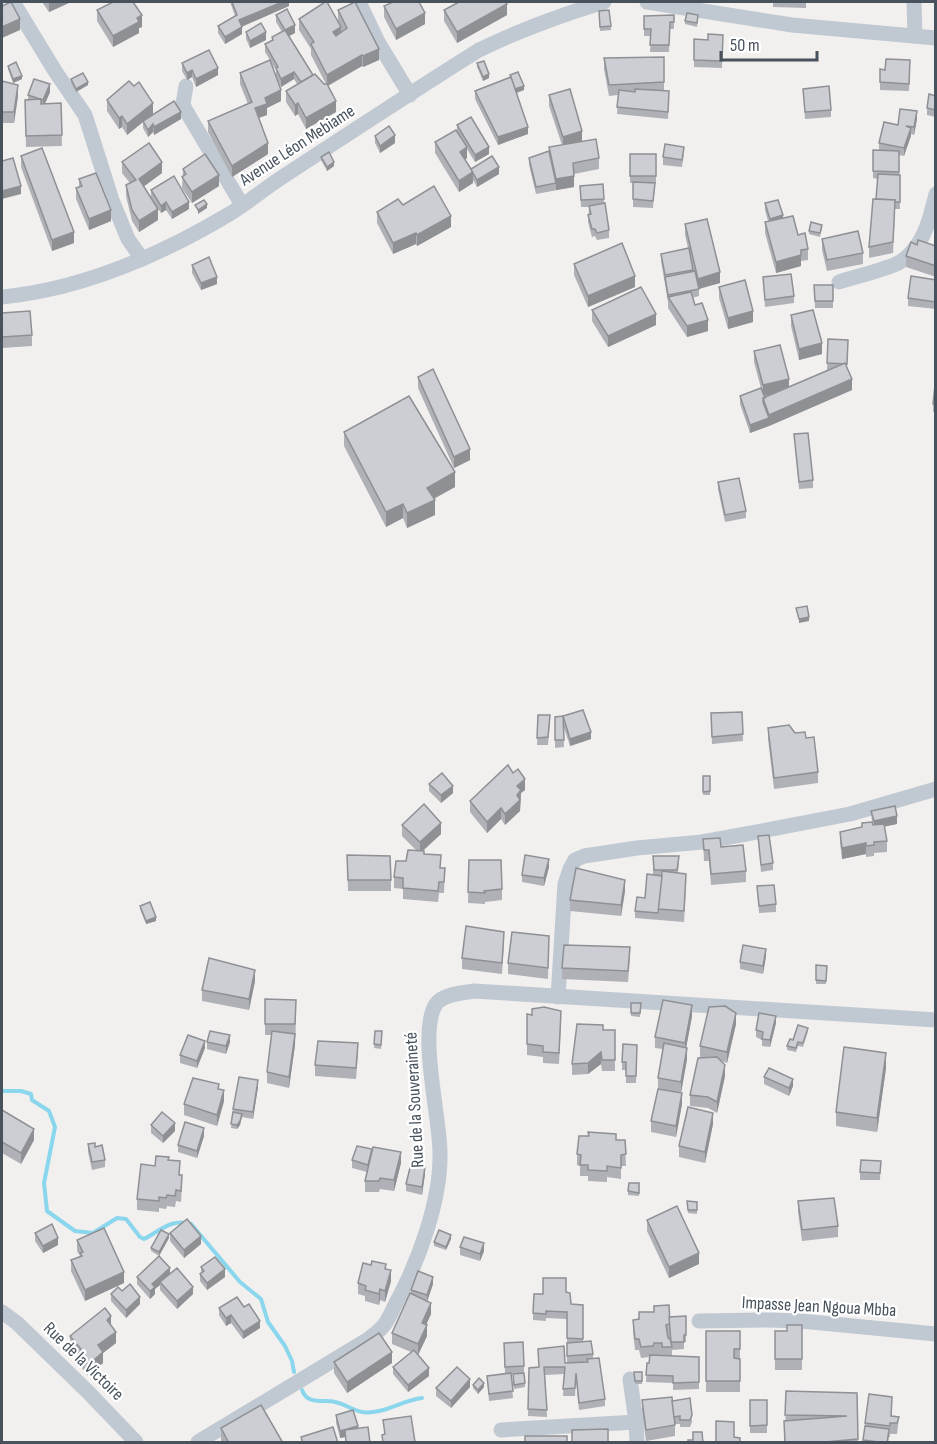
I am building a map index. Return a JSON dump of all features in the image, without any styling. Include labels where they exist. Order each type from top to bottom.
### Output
[{"type":"street","points":[[13,2],[85,115],[112,200],[128,239],[142,259]]},
{"type":"street","points":[[359,2],[378,42],[410,95]]},
{"type":"street","name":"Avenue Léon Mebiame","points":[[2,297],[62,288],[142,259],[168,247],[242,205],[479,50],[566,7],[604,2]]},
{"type":"street","points":[[647,2],[754,20],[936,38]]},
{"type":"street","points":[[914,2],[915,36]]},
{"type":"street","points":[[186,86],[183,104],[185,109],[242,205]]},
{"type":"street","points":[[838,282],[899,262],[909,254],[918,244],[929,222],[936,194]]},
{"type":"street","points":[[558,997],[565,884],[575,860],[584,856],[637,848],[702,842],[850,814],[936,789]]},
{"type":"street","name":"Rue de la Souveraineté","points":[[198,1443],[367,1340],[384,1325],[414,1271],[436,1190],[441,1154],[429,1041],[430,1016],[437,1002],[449,996],[474,992],[936,1020]]},
{"type":"street","name":"Rue de la Victoire","points":[[2,1312],[17,1323],[87,1391],[136,1443]]},
{"type":"street","name":"Impasse Jean Ngoua Mbba","points":[[699,1322],[790,1321],[936,1334]]},
{"type":"street","points":[[630,1378],[637,1443]]},
{"type":"street","points":[[501,1430],[636,1422]]},
{"type":"building","points":[[11,2],[20,19],[2,27],[2,6]]},
{"type":"building","points":[[113,2],[133,2],[142,15],[137,18],[139,22],[113,36],[97,10]]},
{"type":"building","points":[[232,2],[282,2],[239,20],[242,27],[225,37],[218,26],[237,15]]},
{"type":"building","points":[[325,2],[341,27],[333,32],[336,36],[347,28],[338,10],[355,2],[379,49],[362,55],[327,75],[311,44],[314,42],[299,19]]},
{"type":"building","points":[[393,2],[419,2],[425,13],[396,29],[384,6]]},
{"type":"building","points":[[459,2],[505,2],[507,4],[457,32],[444,10]]},
{"type":"building","points":[[287,9],[295,25],[285,30],[276,15]]},
{"type":"building","points":[[609,10],[611,26],[600,27],[599,11]]},
{"type":"building","points":[[687,13],[698,15],[697,23],[685,21]]},
{"type":"building","points":[[674,15],[674,22],[670,22],[669,45],[650,45],[651,29],[644,29],[644,16]]},
{"type":"building","points":[[261,23],[266,32],[250,41],[246,32]]},
{"type":"building","points":[[285,30],[313,75],[301,82],[294,72],[281,79],[276,68],[278,67],[265,44]]},
{"type":"building","points":[[708,34],[723,35],[722,61],[694,60],[694,39],[708,40]]},
{"type":"building","points":[[209,50],[218,68],[196,79],[192,70],[187,73],[182,63]]},
{"type":"building","points":[[664,57],[664,82],[609,85],[604,58]]},
{"type":"building","points":[[886,59],[910,60],[909,84],[880,82],[880,69],[885,70]]},
{"type":"building","points":[[270,60],[281,90],[265,98],[267,104],[255,108],[268,143],[232,166],[208,121],[252,102],[240,73]]},
{"type":"building","points":[[484,61],[489,74],[483,77],[477,63]]},
{"type":"building","points":[[16,62],[22,76],[13,79],[8,66]]},
{"type":"building","points":[[518,72],[524,86],[515,89],[510,75]]},
{"type":"building","points":[[83,73],[88,82],[76,89],[71,79]]},
{"type":"building","points":[[315,74],[324,84],[327,84],[336,101],[306,118],[298,103],[295,105],[286,91]]},
{"type":"building","points":[[511,77],[528,127],[498,137],[475,91]]},
{"type":"building","points":[[34,79],[50,84],[43,100],[28,95]]},
{"type":"building","points":[[2,81],[18,85],[14,112],[2,112]]},
{"type":"building","points":[[129,81],[134,86],[139,82],[153,103],[127,124],[122,116],[119,118],[107,100]]},
{"type":"building","points":[[829,86],[831,110],[805,112],[803,89]]},
{"type":"building","points":[[570,89],[582,131],[563,137],[549,95]]},
{"type":"building","points":[[635,89],[669,91],[668,112],[617,107],[619,90],[635,92]]},
{"type":"building","points":[[929,94],[936,96],[936,110],[927,108]]},
{"type":"building","points":[[41,99],[41,104],[61,103],[62,135],[26,136],[25,100]]},
{"type":"building","points":[[174,101],[181,112],[154,127],[153,124],[148,130],[143,121]]},
{"type":"building","points":[[900,109],[917,111],[914,127],[906,126],[911,128],[904,148],[879,143],[884,122],[898,125]]},
{"type":"building","points":[[471,117],[489,147],[475,155],[457,125]]},
{"type":"building","points":[[389,126],[395,135],[380,146],[375,136]]},
{"type":"building","points":[[456,130],[467,147],[460,152],[473,172],[459,181],[435,142]]},
{"type":"building","points":[[596,139],[599,158],[573,163],[574,176],[556,179],[549,147]]},
{"type":"building","points":[[149,143],[162,162],[139,179],[158,209],[139,221],[132,210],[126,185],[136,180],[122,162]]},
{"type":"building","points":[[665,144],[684,147],[682,160],[663,157]]},
{"type":"building","points":[[42,148],[74,232],[52,240],[21,156]]},
{"type":"building","points":[[873,150],[899,151],[899,172],[873,171]]},
{"type":"building","points":[[549,151],[556,183],[536,187],[529,158]]},
{"type":"building","points":[[329,152],[334,162],[327,167],[321,157]]},
{"type":"building","points":[[205,154],[219,175],[192,192],[182,177],[186,174],[183,169]]},
{"type":"building","points":[[630,154],[656,154],[656,176],[630,176]]},
{"type":"building","points":[[492,156],[499,167],[477,180],[471,169]]},
{"type":"building","points":[[13,158],[21,186],[2,191],[2,161]]},
{"type":"building","points":[[96,173],[111,210],[89,219],[76,188],[82,186],[79,179]]},
{"type":"building","points":[[878,174],[900,175],[900,202],[876,199]]},
{"type":"building","points":[[174,176],[189,202],[172,212],[166,202],[161,206],[151,190]]},
{"type":"building","points":[[633,182],[655,183],[653,201],[633,199]]},
{"type":"building","points":[[603,184],[604,199],[581,200],[580,186]]},
{"type":"building","points":[[434,186],[451,216],[417,235],[416,233],[393,243],[377,212],[398,199],[403,205]]},
{"type":"building","points":[[873,199],[895,200],[893,242],[869,247]]},
{"type":"building","points":[[204,200],[207,204],[198,210],[195,205]]},
{"type":"building","points":[[778,200],[783,215],[770,219],[765,203]]},
{"type":"building","points":[[605,203],[609,230],[597,233],[595,229],[592,229],[588,215],[591,214],[589,206]]},
{"type":"building","points":[[793,216],[798,235],[805,233],[808,249],[801,250],[801,255],[776,262],[765,222]]},
{"type":"building","points":[[707,219],[720,272],[698,279],[685,224]]},
{"type":"building","points":[[811,222],[822,225],[820,233],[809,231]]},
{"type":"building","points":[[858,231],[863,253],[827,260],[822,239]]},
{"type":"building","points":[[918,240],[936,246],[936,266],[906,256],[911,242],[917,245]]},
{"type":"building","points":[[622,243],[635,276],[588,296],[574,264]]},
{"type":"building","points":[[689,248],[693,270],[665,275],[661,254]]},
{"type":"building","points":[[209,257],[217,277],[201,283],[192,265]]},
{"type":"building","points":[[695,271],[699,289],[668,295],[665,277]]},
{"type":"building","points":[[791,274],[794,296],[765,300],[763,277]]},
{"type":"building","points":[[911,276],[936,280],[936,302],[908,298]]},
{"type":"building","points":[[745,280],[753,311],[728,318],[719,287]]},
{"type":"building","points":[[814,285],[833,285],[833,301],[815,301]]},
{"type":"building","points":[[641,287],[656,314],[608,336],[592,310]]},
{"type":"building","points":[[691,292],[695,305],[702,303],[708,320],[687,326],[668,297]]},
{"type":"building","points":[[813,310],[822,343],[799,349],[791,315]]},
{"type":"building","points":[[30,311],[32,335],[2,337],[2,313]]},
{"type":"building","points":[[828,339],[848,340],[847,364],[827,363]]},
{"type":"building","points":[[780,345],[789,379],[763,385],[754,351]]},
{"type":"building","points":[[845,363],[852,379],[769,415],[763,398]]},
{"type":"building","points":[[433,369],[470,449],[454,457],[418,377]]},
{"type":"building","points":[[935,385],[936,404],[933,404]]},
{"type":"building","points":[[761,388],[769,418],[750,425],[740,396]]},
{"type":"building","points":[[409,396],[455,472],[427,488],[435,500],[407,513],[403,504],[386,512],[344,432]]},
{"type":"building","points":[[808,433],[813,480],[799,482],[794,434]]},
{"type":"building","points":[[739,478],[746,511],[725,515],[718,482]]},
{"type":"building","points":[[807,606],[809,617],[799,619],[796,608]]},
{"type":"building","points":[[583,710],[591,732],[570,739],[563,716]]},
{"type":"building","points":[[742,712],[743,734],[712,737],[711,713]]},
{"type":"building","points":[[538,715],[550,715],[548,737],[537,738]]},
{"type":"building","points":[[563,716],[564,740],[555,740],[555,717]]},
{"type":"building","points":[[789,725],[795,733],[805,732],[806,738],[814,737],[818,772],[774,778],[768,728]]},
{"type":"building","points":[[508,765],[513,773],[518,769],[525,779],[517,786],[521,790],[517,795],[520,800],[505,814],[501,808],[487,822],[470,801]]},
{"type":"building","points":[[442,773],[453,786],[441,795],[429,784]]},
{"type":"building","points":[[703,776],[710,776],[710,791],[703,792]]},
{"type":"building","points":[[424,804],[441,823],[420,842],[402,825]]},
{"type":"building","points":[[895,806],[897,816],[874,821],[871,811]]},
{"type":"building","points":[[872,822],[873,825],[884,824],[887,841],[874,842],[874,845],[866,846],[866,843],[842,848],[840,832],[862,827],[862,823]]},
{"type":"building","points":[[769,835],[773,863],[761,865],[758,836]]},
{"type":"building","points":[[720,838],[721,847],[743,845],[746,871],[711,874],[709,850],[704,850],[703,839]]},
{"type":"building","points":[[408,850],[441,855],[440,868],[445,868],[444,882],[439,882],[438,891],[403,888],[403,878],[394,877],[396,861],[406,861]]},
{"type":"building","points":[[347,855],[390,856],[391,880],[348,880]]},
{"type":"building","points":[[525,855],[549,859],[544,878],[522,875]]},
{"type":"building","points":[[653,856],[679,856],[677,870],[654,870]]},
{"type":"building","points":[[469,860],[501,860],[502,889],[484,891],[485,893],[468,892]]},
{"type":"building","points":[[576,868],[625,880],[621,905],[570,900]]},
{"type":"building","points":[[662,871],[686,874],[684,911],[658,909]]},
{"type":"building","points":[[647,874],[662,876],[658,913],[635,911],[637,897],[645,898]]},
{"type":"building","points":[[774,885],[776,904],[759,906],[757,886]]},
{"type":"building","points":[[150,902],[156,917],[146,921],[140,906]]},
{"type":"building","points":[[466,926],[504,932],[502,963],[462,958]]},
{"type":"building","points":[[512,932],[549,936],[548,968],[508,963]]},
{"type":"building","points":[[564,945],[630,947],[628,971],[562,968]]},
{"type":"building","points":[[743,945],[766,949],[763,966],[740,962]]},
{"type":"building","points":[[209,958],[255,970],[249,999],[202,990]]},
{"type":"building","points":[[816,965],[827,966],[826,981],[816,980]]},
{"type":"building","points":[[265,999],[296,1000],[295,1024],[265,1024]]},
{"type":"building","points":[[663,1000],[692,1005],[685,1043],[655,1037]]},
{"type":"building","points":[[631,1003],[641,1003],[640,1013],[631,1013]]},
{"type":"building","points":[[725,1006],[736,1013],[727,1052],[700,1046],[709,1007]]},
{"type":"building","points":[[544,1007],[561,1011],[559,1053],[543,1052],[543,1046],[527,1044],[527,1014],[532,1015],[532,1009]]},
{"type":"building","points":[[759,1013],[776,1016],[770,1040],[762,1039],[763,1032],[756,1030]]},
{"type":"building","points":[[577,1024],[603,1025],[603,1030],[615,1030],[615,1060],[602,1060],[601,1052],[588,1063],[572,1064]]},
{"type":"building","points":[[798,1025],[808,1028],[803,1043],[798,1042],[796,1048],[787,1046],[790,1039],[793,1040]]},
{"type":"building","points":[[210,1031],[230,1035],[226,1046],[207,1042]]},
{"type":"building","points":[[272,1031],[295,1034],[289,1077],[267,1072]]},
{"type":"building","points":[[375,1031],[382,1031],[381,1045],[374,1044]]},
{"type":"building","points":[[188,1035],[205,1041],[197,1061],[180,1055]]},
{"type":"building","points":[[318,1041],[358,1043],[356,1068],[315,1065]]},
{"type":"building","points":[[664,1043],[687,1048],[681,1082],[658,1078]]},
{"type":"building","points":[[623,1044],[637,1045],[636,1076],[626,1076],[626,1062],[622,1062]]},
{"type":"building","points":[[844,1047],[886,1053],[877,1118],[836,1112]]},
{"type":"building","points":[[717,1057],[725,1065],[717,1102],[708,1097],[690,1095],[698,1058]]},
{"type":"building","points":[[769,1068],[793,1079],[789,1088],[764,1077]]},
{"type":"building","points":[[239,1077],[258,1080],[253,1112],[233,1109]]},
{"type":"building","points":[[193,1078],[219,1084],[218,1089],[224,1090],[217,1115],[184,1104]]},
{"type":"building","points":[[658,1089],[682,1093],[676,1126],[651,1121]]},
{"type":"building","points":[[688,1107],[713,1113],[705,1152],[679,1146]]},
{"type":"building","points":[[2,1110],[34,1129],[21,1153],[2,1142]]},
{"type":"building","points":[[162,1112],[175,1123],[163,1136],[151,1125]]},
{"type":"building","points":[[233,1112],[242,1114],[237,1125],[231,1124]]},
{"type":"building","points":[[185,1122],[204,1128],[197,1151],[178,1145]]},
{"type":"building","points":[[588,1132],[616,1134],[616,1140],[625,1140],[626,1154],[621,1155],[621,1168],[607,1166],[607,1171],[588,1170],[588,1165],[580,1165],[581,1155],[577,1154],[579,1136],[589,1136]]},
{"type":"building","points":[[95,1143],[95,1147],[102,1145],[105,1160],[92,1162],[88,1144]]},
{"type":"building","points":[[357,1146],[372,1149],[368,1165],[352,1160]]},
{"type":"building","points":[[373,1147],[401,1152],[394,1180],[380,1178],[379,1181],[365,1181]]},
{"type":"building","points":[[156,1156],[180,1161],[181,1191],[176,1190],[175,1196],[159,1197],[159,1201],[137,1199],[141,1164],[155,1166]]},
{"type":"building","points":[[861,1160],[881,1161],[880,1173],[860,1172]]},
{"type":"building","points":[[411,1164],[425,1167],[422,1187],[406,1184]]},
{"type":"building","points":[[629,1183],[639,1183],[639,1193],[628,1191]]},
{"type":"building","points":[[834,1198],[838,1226],[802,1230],[798,1201]]},
{"type":"building","points":[[687,1201],[697,1202],[697,1210],[688,1210]]},
{"type":"building","points":[[677,1206],[699,1253],[669,1267],[647,1220]]},
{"type":"building","points":[[187,1219],[201,1236],[184,1250],[170,1233]]},
{"type":"building","points":[[52,1224],[58,1238],[43,1246],[35,1233]]},
{"type":"building","points":[[104,1228],[124,1272],[85,1290],[71,1260],[82,1256],[80,1253],[83,1252],[77,1240]]},
{"type":"building","points":[[161,1230],[169,1234],[159,1252],[151,1248]]},
{"type":"building","points":[[439,1230],[451,1235],[446,1247],[434,1242]]},
{"type":"building","points":[[464,1237],[484,1243],[480,1254],[460,1247]]},
{"type":"building","points":[[159,1256],[170,1268],[152,1284],[155,1287],[150,1291],[137,1277]]},
{"type":"building","points":[[215,1257],[225,1269],[207,1283],[200,1274],[204,1271],[201,1267]]},
{"type":"building","points":[[372,1261],[386,1264],[385,1269],[391,1270],[385,1291],[380,1289],[379,1294],[365,1290],[366,1286],[358,1283],[363,1263],[371,1265]]},
{"type":"building","points":[[177,1268],[193,1287],[177,1301],[160,1282]]},
{"type":"building","points":[[418,1271],[433,1277],[427,1295],[411,1290]]},
{"type":"building","points":[[543,1278],[566,1278],[566,1292],[570,1293],[571,1304],[583,1305],[583,1339],[567,1338],[567,1312],[533,1313],[534,1294],[543,1294]]},
{"type":"building","points":[[130,1284],[140,1297],[126,1310],[111,1294],[118,1287],[122,1291]]},
{"type":"building","points":[[410,1293],[431,1303],[422,1323],[427,1325],[418,1344],[392,1333]]},
{"type":"building","points":[[237,1297],[244,1307],[249,1304],[260,1321],[243,1332],[231,1315],[226,1318],[219,1308]]},
{"type":"building","points":[[669,1305],[670,1324],[666,1325],[672,1347],[662,1347],[662,1343],[654,1343],[653,1346],[641,1347],[639,1339],[635,1339],[633,1320],[639,1319],[639,1312],[654,1312],[654,1306]]},
{"type":"building","points":[[105,1308],[111,1316],[107,1320],[116,1332],[98,1345],[103,1352],[88,1365],[82,1357],[85,1354],[70,1336]]},
{"type":"building","points":[[686,1316],[684,1342],[671,1342],[669,1317]]},
{"type":"building","points":[[787,1325],[802,1325],[802,1359],[775,1359],[775,1331],[787,1331]]},
{"type":"building","points":[[706,1331],[740,1331],[740,1349],[734,1349],[734,1358],[740,1359],[740,1381],[706,1381]]},
{"type":"building","points":[[379,1333],[392,1352],[347,1382],[334,1362]]},
{"type":"building","points":[[591,1341],[593,1354],[567,1356],[567,1343]]},
{"type":"building","points":[[523,1342],[524,1366],[505,1367],[504,1343]]},
{"type":"building","points":[[564,1346],[565,1363],[588,1362],[587,1359],[599,1358],[605,1399],[579,1403],[576,1373],[575,1388],[563,1389],[565,1367],[544,1367],[547,1410],[528,1409],[529,1368],[539,1367],[538,1349]]},
{"type":"building","points":[[414,1350],[429,1368],[408,1385],[393,1367]]},
{"type":"building","points":[[650,1355],[699,1357],[699,1382],[673,1383],[673,1376],[646,1375]]},
{"type":"building","points":[[457,1367],[470,1379],[451,1401],[436,1388]]},
{"type":"building","points":[[634,1372],[642,1372],[642,1381],[635,1381]]},
{"type":"building","points":[[511,1373],[513,1391],[489,1394],[487,1376]]},
{"type":"building","points":[[524,1373],[525,1383],[514,1385],[513,1374]]},
{"type":"building","points":[[479,1378],[484,1383],[478,1390],[473,1385]]},
{"type":"building","points":[[786,1391],[857,1393],[858,1439],[785,1443],[784,1421],[847,1416],[785,1415]]},
{"type":"building","points":[[869,1394],[892,1397],[891,1416],[899,1417],[897,1423],[890,1423],[890,1426],[865,1423]]},
{"type":"building","points":[[672,1397],[675,1425],[646,1430],[642,1400]]},
{"type":"building","points":[[690,1398],[692,1415],[690,1420],[680,1420],[680,1416],[674,1417],[672,1401]]},
{"type":"building","points":[[750,1400],[767,1400],[767,1425],[750,1426]]},
{"type":"building","points":[[261,1405],[283,1443],[229,1443],[221,1428]]},
{"type":"building","points":[[353,1410],[358,1426],[340,1431],[336,1415]]},
{"type":"building","points":[[411,1416],[415,1442],[383,1443],[382,1435],[385,1434],[383,1420]]},
{"type":"building","points":[[716,1421],[734,1422],[734,1437],[740,1438],[740,1443],[716,1443]]},
{"type":"building","points":[[865,1426],[889,1429],[887,1443],[863,1440]]},
{"type":"building","points":[[333,1427],[338,1443],[303,1443],[301,1437]]},
{"type":"building","points":[[368,1427],[370,1443],[346,1443],[345,1430]]},
{"type":"building","points":[[608,1429],[608,1443],[572,1443],[572,1430]]},
{"type":"building","points":[[693,1432],[702,1432],[703,1443],[688,1443],[688,1440],[693,1440]]},
{"type":"building","points":[[525,1436],[567,1436],[567,1443],[525,1443]]},
{"type":"waterway","points":[[2,1091],[21,1091],[31,1094],[32,1100],[49,1111],[55,1127],[44,1183],[47,1211],[75,1231],[93,1233],[117,1218],[126,1219],[144,1239],[172,1224],[191,1224],[240,1282],[261,1299],[268,1322],[285,1346],[294,1372]]},
{"type":"waterway","points":[[302,1390],[312,1400],[335,1402],[362,1412],[377,1411],[422,1398]]}]
